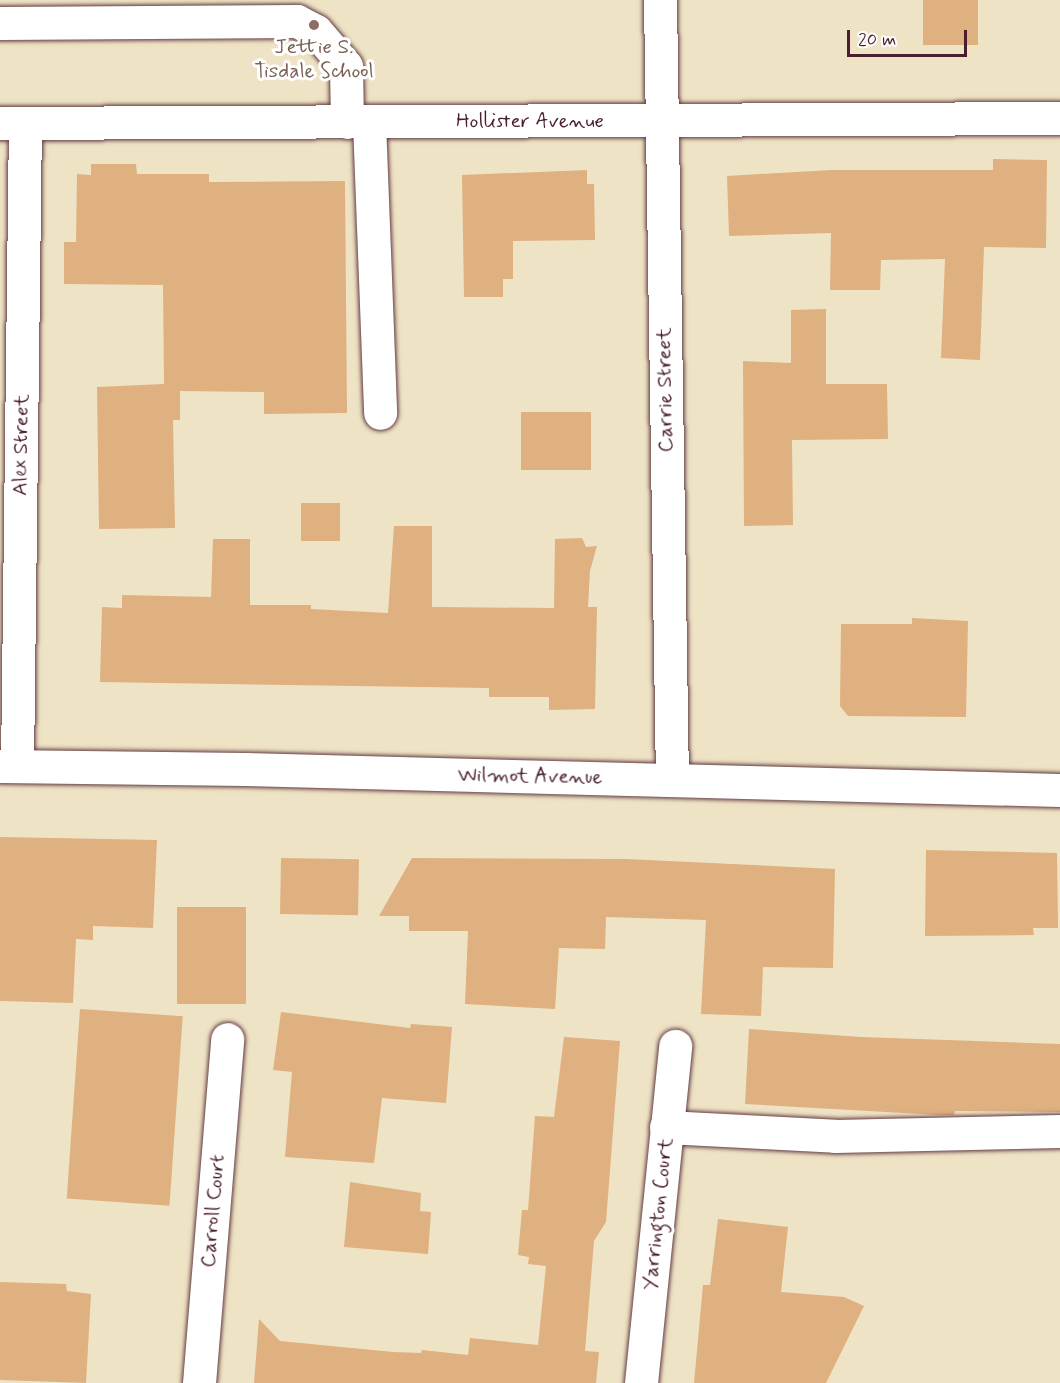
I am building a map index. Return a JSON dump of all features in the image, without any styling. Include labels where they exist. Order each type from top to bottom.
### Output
[{"type":"street","name":"Carrie Street","points":[[660,0],[660,121],[672,780]]},
{"type":"street","points":[[0,22],[297,21],[316,31],[345,66],[358,122],[380,413]]},
{"type":"street","name":"Hollister Avenue","points":[[13,123],[1060,118]]},
{"type":"street","name":"Alex Street","points":[[8,766],[13,123]]},
{"type":"street","name":"Wilmot Avenue","points":[[8,766],[1060,790]]},
{"type":"street","name":"Carroll Court","points":[[199,1383],[227,1039]]},
{"type":"street","name":"Yarrington Court","points":[[641,1383],[675,1046]]},
{"type":"street","points":[[666,1127],[835,1136],[1060,1131]]},
{"type":"building","points":[[923,0],[978,0],[978,45],[923,45]]},
{"type":"building","points":[[993,159],[1047,160],[1046,248],[984,247],[980,360],[941,358],[945,259],[881,260],[880,290],[830,290],[831,233],[729,236],[727,176],[831,170],[993,170]]},
{"type":"building","points":[[91,164],[136,164],[137,174],[209,174],[209,182],[345,181],[347,413],[264,414],[264,392],[180,391],[180,420],[173,420],[175,528],[99,529],[97,387],[164,384],[163,285],[64,284],[64,242],[76,242],[77,174],[91,175]]},
{"type":"building","points":[[587,170],[587,184],[594,184],[595,240],[513,241],[513,279],[503,279],[503,297],[464,297],[462,175]]},
{"type":"building","points":[[826,309],[826,384],[887,384],[888,439],[792,440],[793,525],[744,526],[743,361],[791,363],[791,310]]},
{"type":"building","points":[[521,412],[591,412],[591,470],[521,470]]},
{"type":"building","points":[[301,503],[340,503],[340,541],[301,541]]},
{"type":"building","points":[[394,526],[432,526],[432,607],[554,608],[555,539],[582,538],[586,547],[597,546],[590,571],[588,607],[597,607],[595,709],[549,710],[549,697],[489,697],[489,688],[100,682],[102,607],[122,608],[122,595],[211,597],[213,539],[250,539],[250,605],[311,605],[311,609],[388,613]]},
{"type":"building","points":[[912,618],[968,621],[966,717],[848,716],[840,706],[841,624],[912,624]]},
{"type":"building","points":[[0,837],[157,840],[153,928],[93,926],[93,940],[76,939],[73,1003],[0,1001]]},
{"type":"building","points":[[926,850],[1057,853],[1058,928],[1033,928],[1034,935],[925,936]]},
{"type":"building","points":[[281,858],[359,859],[358,915],[280,914]]},
{"type":"building","points":[[412,858],[626,859],[835,869],[833,968],[763,967],[761,1016],[701,1014],[706,920],[606,917],[605,949],[559,948],[555,1009],[465,1004],[468,931],[409,931],[409,916],[379,916]]},
{"type":"building","points":[[177,907],[246,907],[246,1004],[177,1004]]},
{"type":"building","points":[[80,1009],[183,1016],[169,1206],[67,1199]]},
{"type":"building","points":[[281,1012],[410,1028],[411,1024],[452,1027],[446,1103],[382,1098],[374,1163],[285,1157],[292,1072],[273,1070]]},
{"type":"building","points":[[749,1029],[861,1037],[1060,1044],[1060,1112],[955,1111],[954,1115],[939,1115],[745,1104]]},
{"type":"building","points":[[564,1037],[620,1041],[606,1222],[594,1241],[585,1351],[599,1352],[596,1383],[254,1383],[259,1319],[280,1341],[393,1352],[421,1353],[422,1350],[468,1355],[470,1338],[538,1345],[546,1266],[528,1264],[529,1257],[518,1255],[522,1210],[528,1210],[535,1116],[554,1117]]},
{"type":"building","points":[[350,1182],[421,1193],[420,1211],[431,1212],[428,1254],[344,1247]]},
{"type":"building","points":[[718,1219],[788,1227],[781,1292],[844,1297],[864,1306],[826,1383],[694,1383],[703,1285],[710,1285]]},
{"type":"building","points":[[0,1282],[66,1284],[67,1291],[91,1294],[86,1383],[0,1380]]},
{"type":"place","name":"Jettie S. Tisdale School","points":[[314,25]]}]
